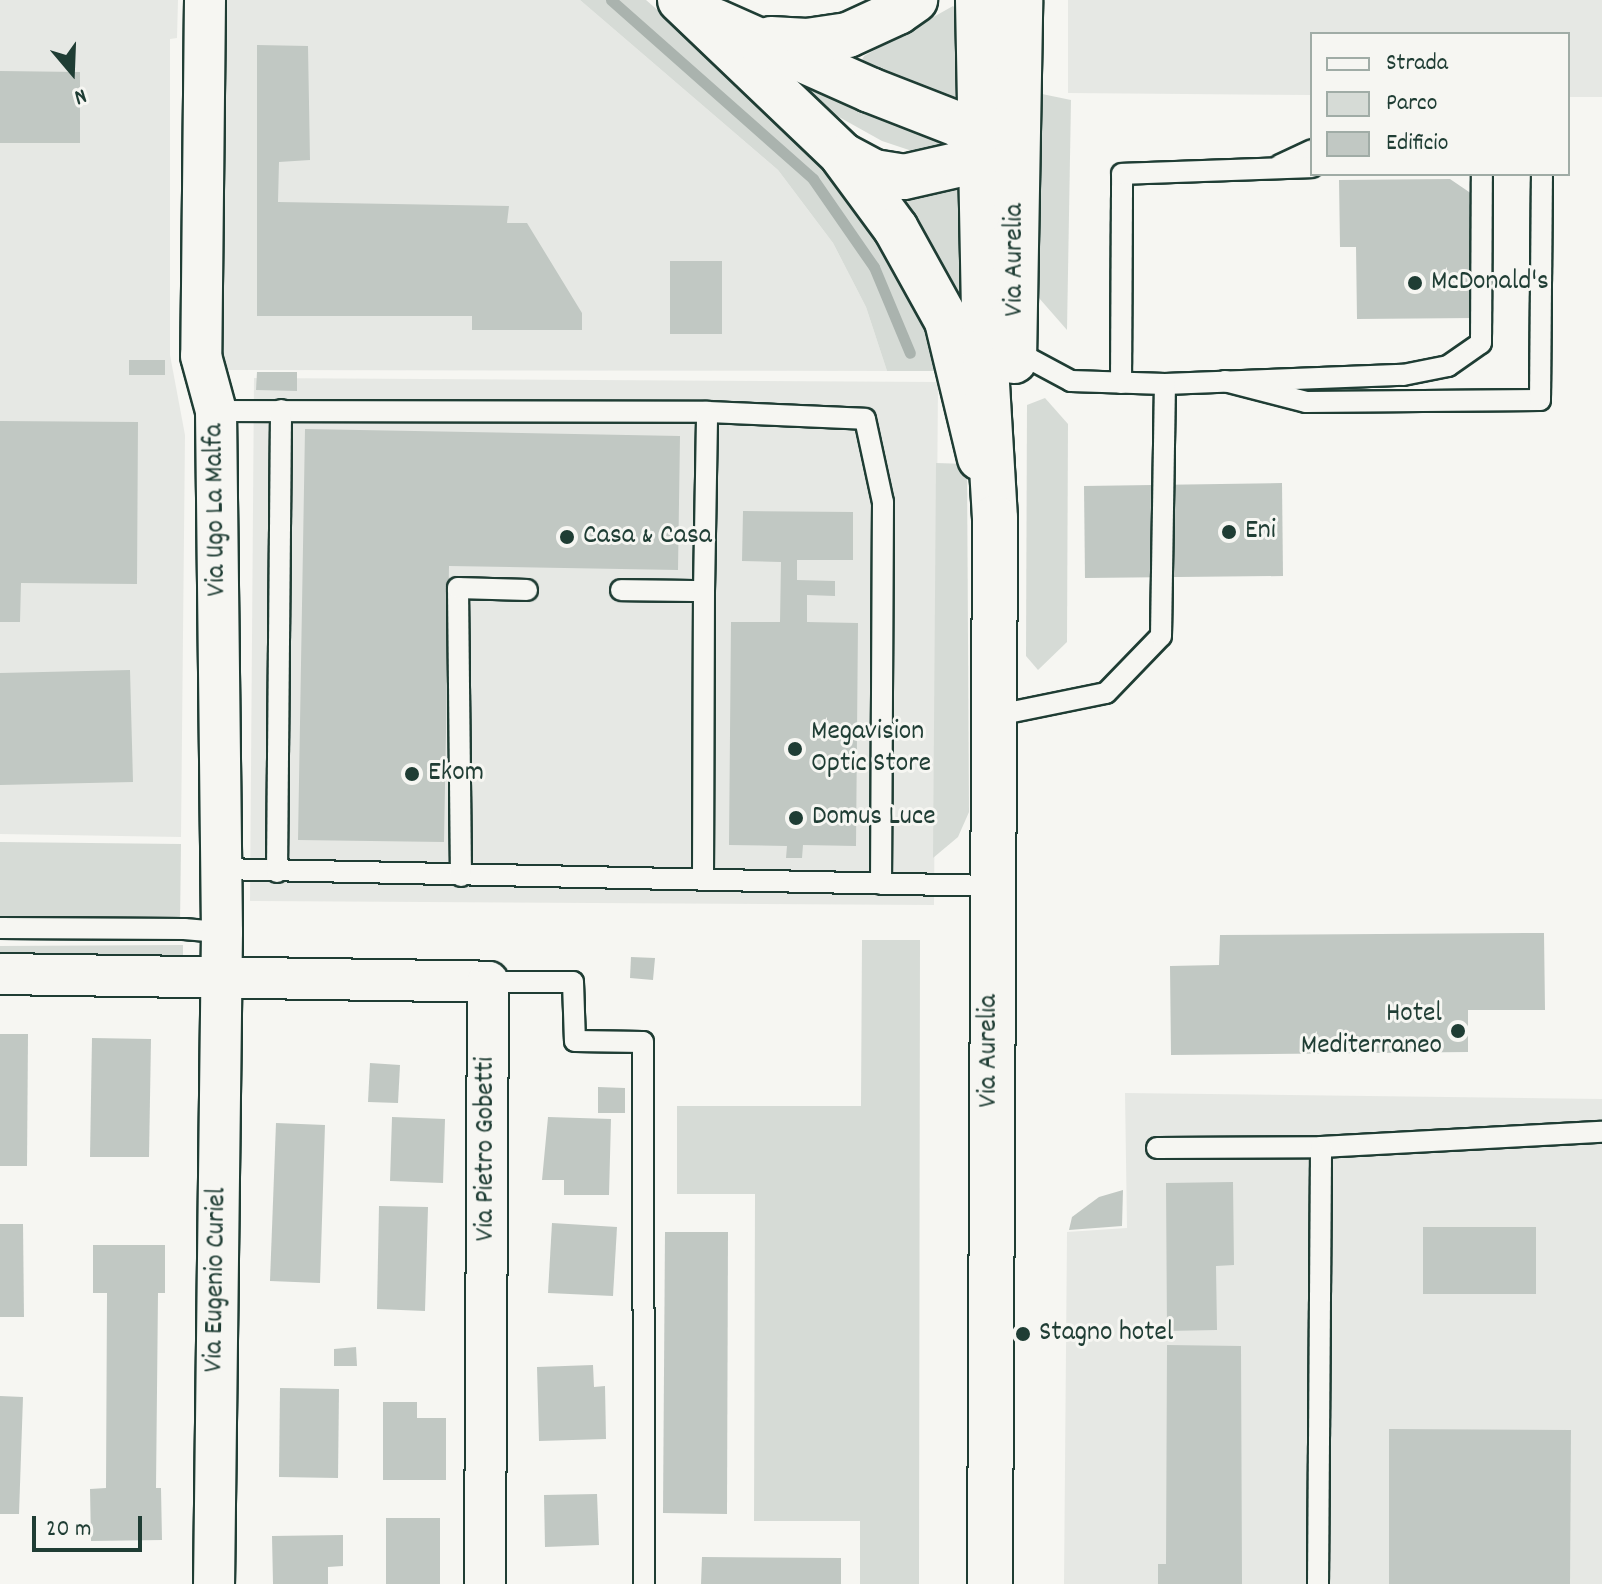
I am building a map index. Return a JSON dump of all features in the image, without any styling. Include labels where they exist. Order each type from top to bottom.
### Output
[{"type":"main road","points":[[746,34],[777,40],[828,40],[872,26],[915,0]]},
{"type":"main road","name":"Via Aurelia","points":[[978,0],[985,350],[995,518],[990,1584]]},
{"type":"main road","name":"Via Aurelia","points":[[995,518],[1015,351],[1020,0]]},
{"type":"main road","points":[[687,6],[870,90],[960,125],[982,145],[1002,173],[1016,222]]},
{"type":"main road","points":[[687,6],[776,96],[842,155],[896,229],[947,321],[995,518]]},
{"type":"main road","points":[[842,155],[874,172],[904,177],[965,163],[982,145],[1018,94]]},
{"type":"street","name":"Via Ugo La Malfa","points":[[205,0],[201,356],[216,411],[221,975]]},
{"type":"street","points":[[0,974],[221,975],[488,982]]},
{"type":"street","name":"Via Eugenio Curiel","points":[[214,1584],[221,975]]},
{"type":"street","name":"Via Pietro Gobetti","points":[[485,1584],[488,982]]},
{"type":"lane","points":[[1273,169],[1310,151]]},
{"type":"lane","points":[[1121,383],[1122,174],[1310,167]]},
{"type":"lane","points":[[1015,351],[1071,381],[1121,383],[1403,375],[1448,366],[1481,343],[1482,176]]},
{"type":"lane","points":[[1225,381],[1306,402],[1540,400],[1542,176]]},
{"type":"lane","points":[[993,716],[1106,693],[1161,636],[1165,384]]},
{"type":"lane","points":[[277,872],[281,410]]},
{"type":"lane","points":[[216,411],[707,412],[865,419],[883,502],[881,884]]},
{"type":"lane","points":[[703,880],[707,412]]},
{"type":"lane","points":[[461,876],[458,588],[527,590]]},
{"type":"lane","points":[[621,590],[704,591]]},
{"type":"lane","points":[[220,869],[991,886]]},
{"type":"lane","points":[[0,928],[222,932]]},
{"type":"lane","points":[[488,982],[573,982],[575,1041],[643,1042],[644,1584]]},
{"type":"lane","points":[[1157,1148],[1321,1147],[1602,1132]]},
{"type":"lane","points":[[1318,1584],[1321,1147]]},
{"type":"shaded area","points":[[0,0],[178,0],[177,38],[170,39],[170,355],[185,435],[181,837],[0,834]]},
{"type":"shaded area","points":[[218,0],[580,0],[778,170],[833,243],[866,307],[887,371],[222,370]]},
{"type":"shaded area","points":[[1068,0],[1602,0],[1602,97],[1570,97],[1570,32],[1310,32],[1310,95],[1068,93]]},
{"type":"shaded area","points":[[254,378],[938,382],[934,905],[250,901]]},
{"type":"shaded area","points":[[1125,1093],[1602,1099],[1602,1584],[1064,1584],[1067,1232],[1127,1228]]},
{"type":"green space","points":[[580,0],[646,0],[774,111],[835,171],[918,299],[943,371],[887,371],[866,307],[833,243],[778,170]]},
{"type":"green space","points":[[953,6],[963,17],[961,105],[859,66],[864,56]]},
{"type":"green space","points":[[792,81],[952,143],[918,153],[882,141],[796,93]]},
{"type":"green space","points":[[1042,94],[1071,100],[1067,330],[1039,298]]},
{"type":"green space","points":[[965,189],[960,311],[891,194]]},
{"type":"green space","points":[[1045,398],[1068,424],[1067,642],[1038,670],[1026,656],[1027,405]]},
{"type":"green space","points":[[936,463],[967,464],[969,812],[958,837],[933,858]]},
{"type":"green space","points":[[0,842],[181,844],[180,922],[0,920]]},
{"type":"green space","points":[[862,940],[920,940],[919,1584],[860,1584],[860,1521],[754,1521],[755,1194],[677,1194],[677,1106],[861,1106]]},
{"type":"green space","points":[[183,945],[183,958],[0,957],[0,946]]},
{"type":"building","points":[[257,45],[308,46],[310,160],[279,162],[278,202],[509,206],[507,223],[527,223],[582,313],[582,330],[472,330],[472,316],[257,316]]},
{"type":"building","points":[[0,71],[80,72],[80,143],[0,143]]},
{"type":"building","name":"McDonald's","points":[[1450,179],[1472,194],[1474,318],[1357,319],[1356,247],[1340,247],[1339,180]]},
{"type":"building","points":[[670,261],[722,261],[722,334],[670,334]]},
{"type":"building","points":[[129,360],[165,360],[165,375],[129,375]]},
{"type":"building","points":[[257,372],[297,372],[297,391],[256,390]]},
{"type":"building","points":[[0,421],[138,422],[137,584],[21,583],[20,622],[0,622]]},
{"type":"building","points":[[305,429],[680,436],[678,570],[449,566],[444,842],[298,840]]},
{"type":"building","points":[[1282,483],[1283,576],[1085,578],[1084,486]]},
{"type":"building","points":[[743,511],[853,512],[853,560],[797,560],[797,580],[835,581],[835,596],[807,595],[807,622],[858,623],[856,846],[803,845],[802,858],[786,858],[787,846],[729,845],[731,622],[780,622],[781,562],[742,561]]},
{"type":"building","points":[[130,670],[133,782],[0,785],[0,673]]},
{"type":"building","points":[[1544,933],[1545,1010],[1468,1010],[1468,1052],[1171,1055],[1170,966],[1219,965],[1220,935]]},
{"type":"building","points":[[631,957],[655,958],[653,980],[630,978]]},
{"type":"building","points":[[0,1034],[28,1034],[27,1166],[0,1166]]},
{"type":"building","points":[[92,1038],[151,1039],[149,1157],[90,1157]]},
{"type":"building","points":[[370,1063],[400,1065],[398,1103],[368,1102]]},
{"type":"building","points":[[598,1087],[625,1088],[625,1113],[598,1113]]},
{"type":"building","points":[[392,1117],[445,1119],[443,1183],[390,1181]]},
{"type":"building","points":[[548,1117],[611,1119],[609,1195],[564,1195],[564,1180],[542,1180]]},
{"type":"building","points":[[276,1123],[325,1125],[320,1283],[270,1281]]},
{"type":"building","points":[[1233,1182],[1234,1265],[1216,1266],[1217,1330],[1167,1331],[1166,1183]]},
{"type":"building","points":[[1123,1190],[1122,1226],[1069,1230],[1072,1217],[1099,1197]]},
{"type":"building","points":[[379,1206],[428,1207],[425,1311],[377,1309]]},
{"type":"building","points":[[552,1223],[617,1227],[613,1296],[548,1293]]},
{"type":"building","points":[[0,1224],[23,1224],[24,1317],[0,1317]]},
{"type":"building","points":[[1423,1227],[1536,1227],[1536,1294],[1423,1294]]},
{"type":"building","points":[[665,1232],[728,1232],[727,1514],[663,1513]]},
{"type":"building","points":[[93,1245],[165,1245],[165,1293],[158,1293],[156,1488],[161,1488],[162,1540],[91,1541],[90,1489],[106,1488],[107,1293],[93,1293]]},
{"type":"building","points":[[1167,1345],[1241,1346],[1242,1584],[1158,1584],[1158,1564],[1166,1564]]},
{"type":"building","points":[[356,1347],[357,1366],[334,1366],[334,1349]]},
{"type":"building","points":[[593,1365],[594,1387],[605,1386],[606,1439],[539,1441],[537,1367]]},
{"type":"building","points":[[280,1388],[339,1389],[338,1478],[279,1477]]},
{"type":"building","points":[[0,1396],[23,1397],[19,1514],[0,1514]]},
{"type":"building","points":[[383,1402],[417,1402],[417,1418],[446,1418],[446,1480],[383,1480]]},
{"type":"building","points":[[1389,1429],[1571,1430],[1570,1584],[1389,1584]]},
{"type":"building","points":[[597,1494],[599,1545],[545,1547],[544,1495]]},
{"type":"building","points":[[386,1518],[440,1518],[440,1584],[386,1584]]},
{"type":"building","points":[[343,1535],[343,1566],[328,1567],[328,1584],[273,1584],[272,1536]]},
{"type":"building","points":[[702,1557],[841,1558],[841,1584],[701,1584]]},
{"type":"waterway","points":[[611,0],[813,179],[874,267],[910,353]]},
{"type":"place","name":"McDonald's","points":[[1415,283]]},
{"type":"place","name":"Eni","points":[[1229,532]]},
{"type":"place","name":"Casa & Casa","points":[[567,537]]},
{"type":"place","name":"Megavision Optic Store","points":[[795,749]]},
{"type":"place","name":"Ekom","points":[[412,774]]},
{"type":"place","name":"Domus Luce","points":[[796,818]]},
{"type":"place","name":"Hotel Mediterraneo","points":[[1458,1031]]},
{"type":"place","name":"Stagno hotel","points":[[1023,1334]]}]
